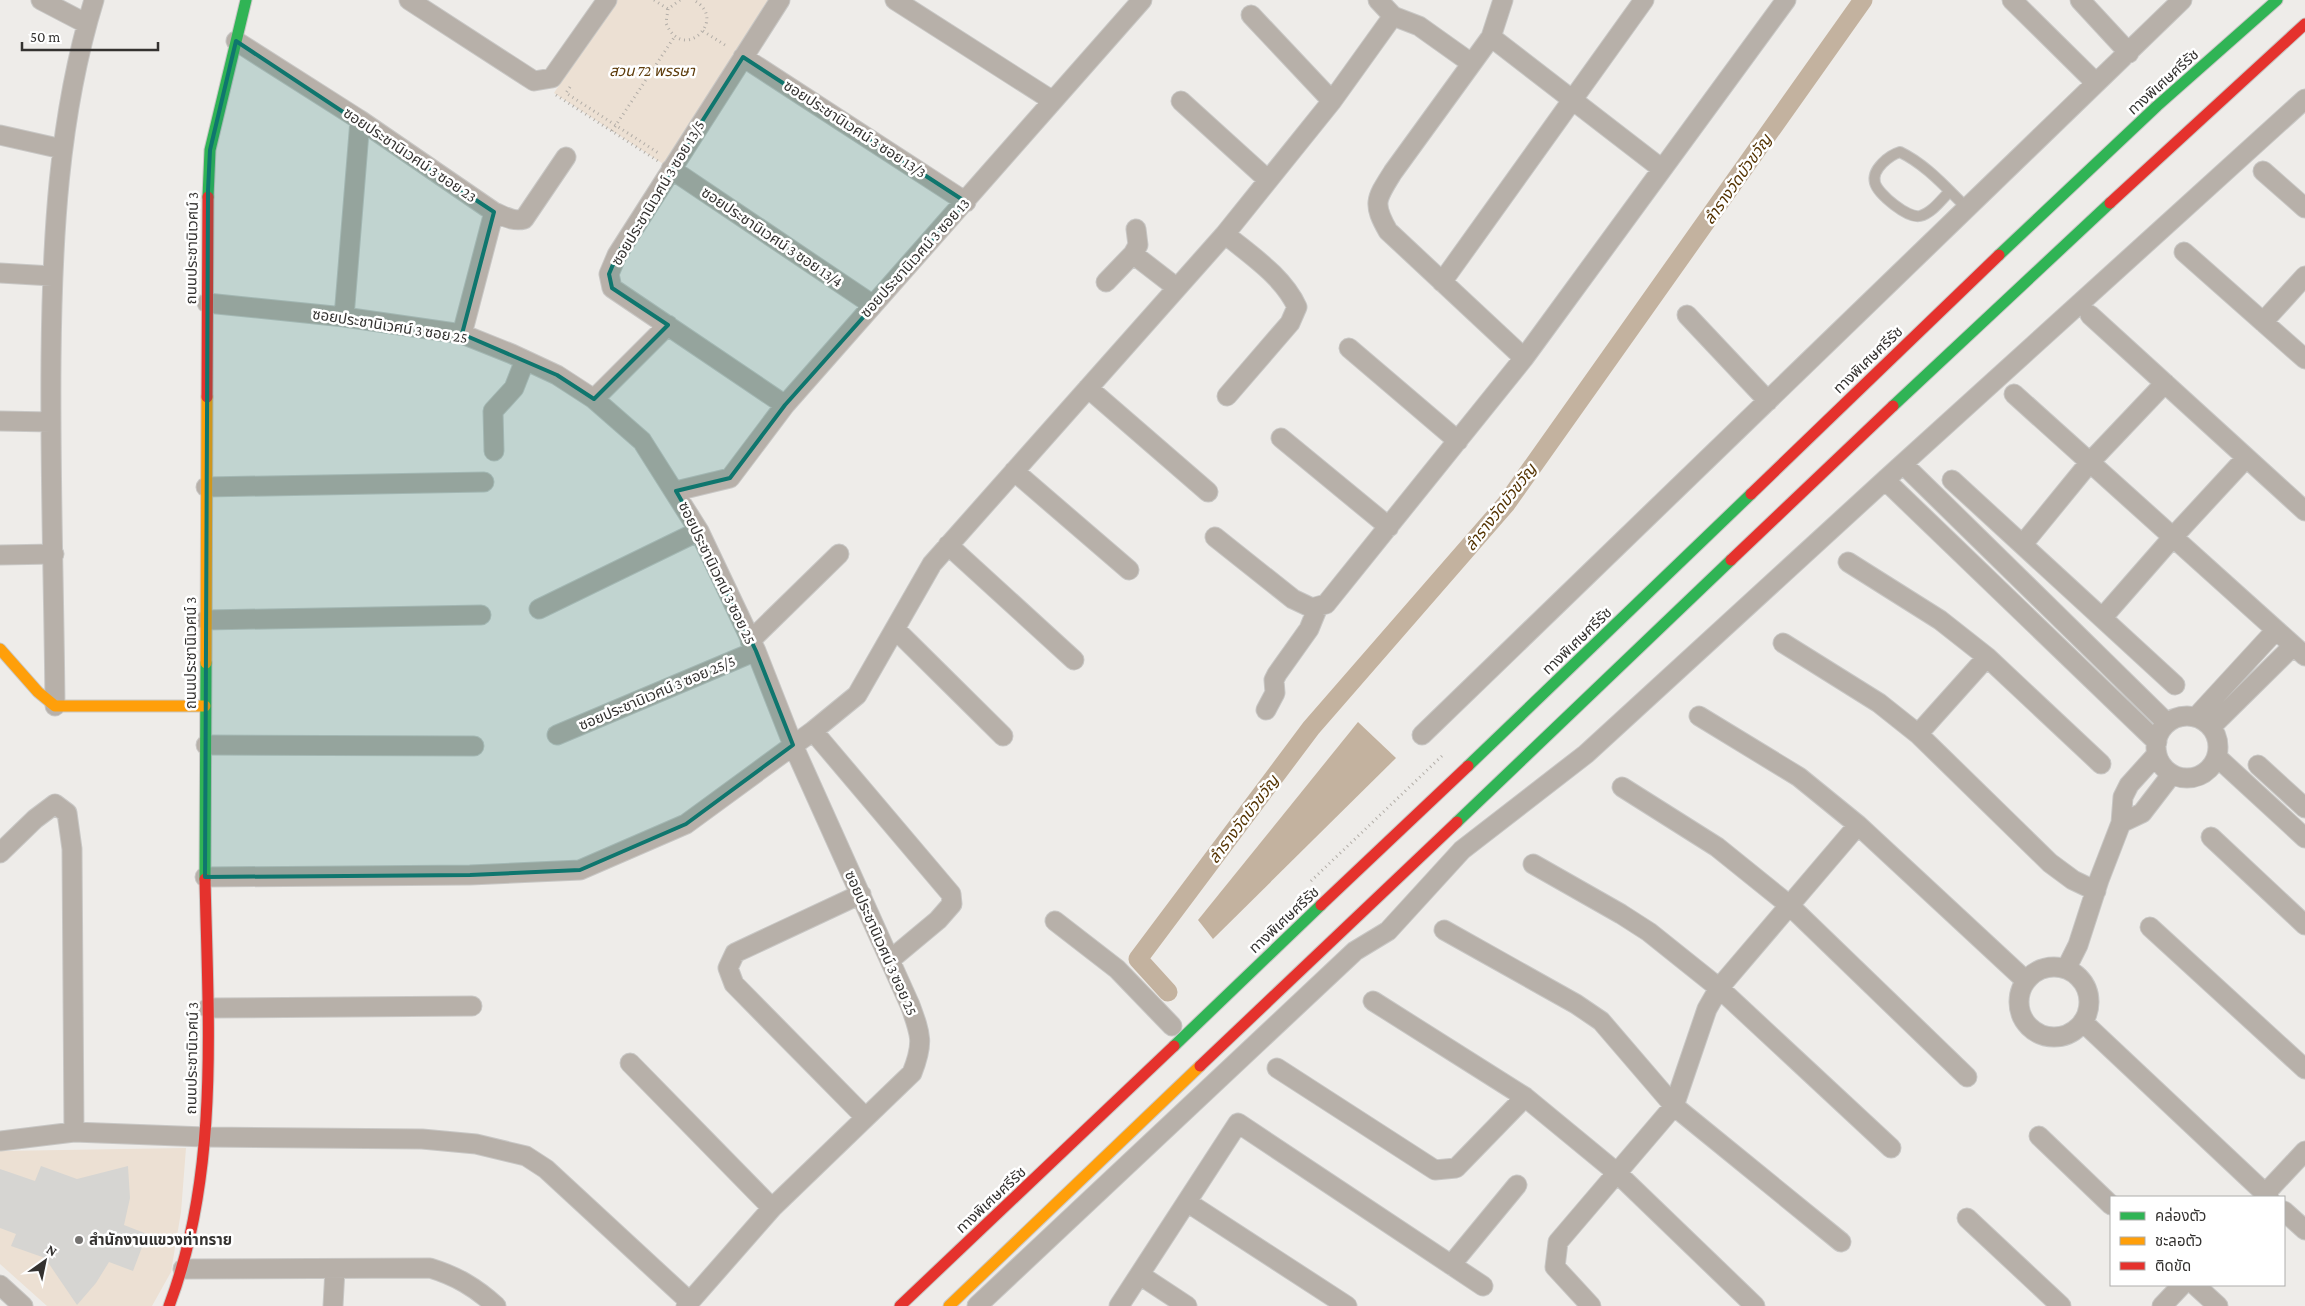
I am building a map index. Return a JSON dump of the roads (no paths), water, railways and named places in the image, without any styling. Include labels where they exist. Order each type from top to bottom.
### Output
[{"type":"main road","name":"ถนนประชานิเวศน์ 3","points":[[169,1306],[183,1270],[199,1191],[205,1137],[208,1008],[205,877],[205,706],[207,303],[210,150],[246,0]]},
{"type":"main road","name":"ทางพิเศษศรีรัช","points":[[900,1306],[1615,626],[1980,273],[2158,106],[2277,0]]},
{"type":"main road","points":[[949,1306],[2002,302],[2305,24]]},
{"type":"main road","points":[[0,649],[38,692],[55,706],[205,706]]},
{"type":"street","points":[[41,0],[87,24]]},
{"type":"street","points":[[55,706],[51,422],[52,276],[62,150],[87,24],[94,0]]},
{"type":"street","points":[[409,0],[534,80],[540,80],[552,78],[558,72],[607,0]]},
{"type":"street","name":"ซอยประชานิเวศน์ 3 ซอย 13/5","points":[[780,0],[669,164],[617,255],[609,274],[612,288],[785,406]]},
{"type":"street","points":[[895,0],[1053,101]]},
{"type":"street","points":[[1378,0],[1393,16],[1432,34],[1472,63]]},
{"type":"street","points":[[1503,0],[1491,37],[1389,179],[1380,193],[1377,211],[1388,231],[1524,358]]},
{"type":"street","points":[[1442,282],[1644,0]]},
{"type":"street","points":[[1215,537],[1293,599],[1312,608],[1326,604],[1524,358],[1786,0]]},
{"type":"street","points":[[2012,0],[2096,83]]},
{"type":"street","points":[[2080,0],[2129,53]]},
{"type":"street","points":[[1422,735],[2182,0]]},
{"type":"street","name":"ซอยประชานิเวศน์ 3 ซอย 13","points":[[676,491],[730,478],[785,406],[966,202],[1137,2]]},
{"type":"street","points":[[1251,15],[1332,101]]},
{"type":"street","points":[[205,877],[470,875],[580,870],[686,824],[813,731],[857,695],[896,630],[923,578],[948,545],[1225,234],[1332,101],[1393,16]]},
{"type":"street","points":[[1491,37],[1662,169]]},
{"type":"street","name":"ซอยประชานิเวศน์ 3 ซอย 23","points":[[236,40],[360,120],[494,212],[517,221],[524,219],[566,157]]},
{"type":"street","name":"ซอยประชานิเวศน์ 3 ซอย 13/3","points":[[743,57],[966,202]]},
{"type":"street","points":[[977,1306],[1355,951],[1388,931],[1462,850],[1586,754],[1884,480],[2305,100]]},
{"type":"street","points":[[1181,101],[1268,180]]},
{"type":"street","points":[[344,317],[360,120]]},
{"type":"street","points":[[0,135],[62,150]]},
{"type":"street","name":"ซอยประชานิเวศน์ 3 ซอย 13/4","points":[[669,164],[873,305]]},
{"type":"street","points":[[2263,171],[2305,208]]},
{"type":"street","points":[[462,334],[494,212]]},
{"type":"street","points":[[1106,282],[1133,254],[1138,245],[1136,229]]},
{"type":"street","points":[[1225,234],[1281,282],[1292,295],[1297,306],[1290,323],[1227,396]]},
{"type":"street","points":[[2184,252],[2305,359]]},
{"type":"street","points":[[1133,254],[1177,288]]},
{"type":"street","points":[[0,273],[52,276]]},
{"type":"street","points":[[2263,322],[2305,276]]},
{"type":"street","name":"ซอยประชานิเวศน์ 3 ซอย 25","points":[[207,303],[344,317],[462,334],[557,375],[594,399],[642,441],[676,491],[699,531],[753,646],[793,745],[861,894],[910,1005],[919,1030],[920,1051],[912,1073],[865,1117]]},
{"type":"street","points":[[1688,315],[1768,401]]},
{"type":"street","points":[[2090,315],[2305,511]]},
{"type":"street","points":[[594,399],[668,325]]},
{"type":"street","points":[[1349,348],[1458,441]]},
{"type":"street","points":[[494,451],[493,411],[514,388],[525,360]]},
{"type":"street","points":[[2023,544],[2090,462],[2165,383]]},
{"type":"street","points":[[1088,388],[1208,492]]},
{"type":"street","points":[[2014,394],[2299,651],[2204,722]]},
{"type":"street","points":[[0,421],[51,422]]},
{"type":"street","points":[[1281,438],[1389,527]]},
{"type":"street","points":[[2103,618],[2173,537],[2246,458]]},
{"type":"street","points":[[1903,464],[2167,723]]},
{"type":"street","points":[[1014,472],[1129,570]]},
{"type":"street","points":[[1884,480],[2157,748],[2163,766],[2172,774],[2182,777],[2193,777],[2203,774],[2211,767],[2217,757],[2217,736],[2204,722],[2186,716],[2176,718],[2167,723],[2160,732],[2157,748],[2129,785],[2123,797],[2121,823],[2078,945],[2066,969]]},
{"type":"street","points":[[1952,480],[2176,685]]},
{"type":"street","points":[[206,488],[484,482]]},
{"type":"street","points":[[539,609],[699,531]]},
{"type":"street","points":[[948,545],[1074,660]]},
{"type":"street","points":[[0,555],[54,554]]},
{"type":"street","points":[[753,646],[839,554]]},
{"type":"street","points":[[1848,562],[1940,620],[1987,657],[2101,764]]},
{"type":"street","points":[[1266,710],[1275,693],[1274,680],[1277,674],[1309,629],[1318,607]]},
{"type":"street","points":[[206,620],[481,615]]},
{"type":"street","points":[[896,630],[1003,736]]},
{"type":"street","points":[[2204,722],[2276,630]]},
{"type":"street","points":[[1783,643],[1879,703],[1918,734],[2050,863],[2073,880],[2096,890]]},
{"type":"street","name":"ซอยประชานิเวศน์ 3 ซอย 25/5","points":[[557,735],[753,646]]},
{"type":"street","points":[[1918,734],[1987,657]]},
{"type":"street","points":[[1699,716],[1799,778],[1858,825],[2026,980]]},
{"type":"street","points":[[813,731],[951,894],[952,904],[944,914],[890,960]]},
{"type":"street","points":[[206,745],[474,746]]},
{"type":"street","points":[[2217,757],[2305,838]]},
{"type":"street","points":[[2258,765],[2305,808]]},
{"type":"street","points":[[2121,823],[2142,813],[2172,774]]},
{"type":"street","points":[[1622,787],[1717,847],[1789,905],[1967,1077]]},
{"type":"street","points":[[0,853],[35,819],[55,804],[67,813],[72,849],[74,1132]]},
{"type":"street","points":[[1591,1306],[1555,1267],[1558,1242],[1674,1106],[1707,1009],[1719,988],[1858,825]]},
{"type":"street","points":[[2211,837],[2305,925]]},
{"type":"street","points":[[1533,864],[1635,923],[1719,988],[1891,1148]]},
{"type":"street","points":[[0,1142],[74,1132],[205,1137],[422,1139],[476,1144],[526,1156],[546,1169],[688,1304],[772,1208],[865,1117],[734,984],[728,968],[735,953],[861,894]]},
{"type":"street","points":[[1055,921],[1117,969],[1172,1026]]},
{"type":"street","points":[[2150,927],[2305,1069]]},
{"type":"street","points":[[1444,930],[1576,1004],[1601,1021],[1674,1106],[1841,1242]]},
{"type":"street","points":[[2052,966],[2066,969],[2079,977],[2088,989],[2090,1004],[2084,1022],[2063,1037],[2048,1038],[2034,1033],[2024,1022],[2018,1008],[2019,994],[2026,980],[2037,970],[2052,966]]},
{"type":"street","points":[[1372,1002],[1526,1097],[1616,1172],[1756,1306]]},
{"type":"street","points":[[208,1008],[472,1006]]},
{"type":"street","points":[[2084,1022],[2265,1196],[2305,1151]]},
{"type":"street","points":[[630,1063],[772,1208]]},
{"type":"street","points":[[1277,1068],[1435,1170],[1456,1168],[1526,1097]]},
{"type":"street","points":[[1119,1306],[1238,1123],[1483,1286]]},
{"type":"street","points":[[2039,1136],[2110,1204]]},
{"type":"street","points":[[1451,1265],[1517,1185]]},
{"type":"street","points":[[1187,1202],[1347,1306]]},
{"type":"street","points":[[2285,1211],[2305,1230]]},
{"type":"street","points":[[1967,1218],[2061,1306]]},
{"type":"street","points":[[183,1270],[430,1268],[452,1275],[477,1289],[496,1306]]},
{"type":"street","points":[[333,1306],[335,1269]]},
{"type":"street","points":[[1140,1275],[1188,1306]]},
{"type":"street","points":[[0,1285],[23,1306]]},
{"type":"street","points":[[2162,1306],[2181,1286]]},
{"type":"street","points":[[2196,1286],[2218,1306]]},
{"type":"lane","points":[[1950,192],[1931,211],[1921,216],[1912,217],[1903,212],[1879,189],[1874,182],[1875,173],[1891,155],[1900,152],[1922,165],[1968,209]]},
{"type":"waterway","name":"ลำรางวัดบัวขวัญ","points":[[1168,992],[1138,959],[1311,728],[1506,504],[1863,0]]},
{"type":"place","name":"สำนักงานแขวงท่าทราย","points":[[79,1240]]},
{"type":"park label","name":"สวน 72 พรรษา","points":[[652,71]]}]
